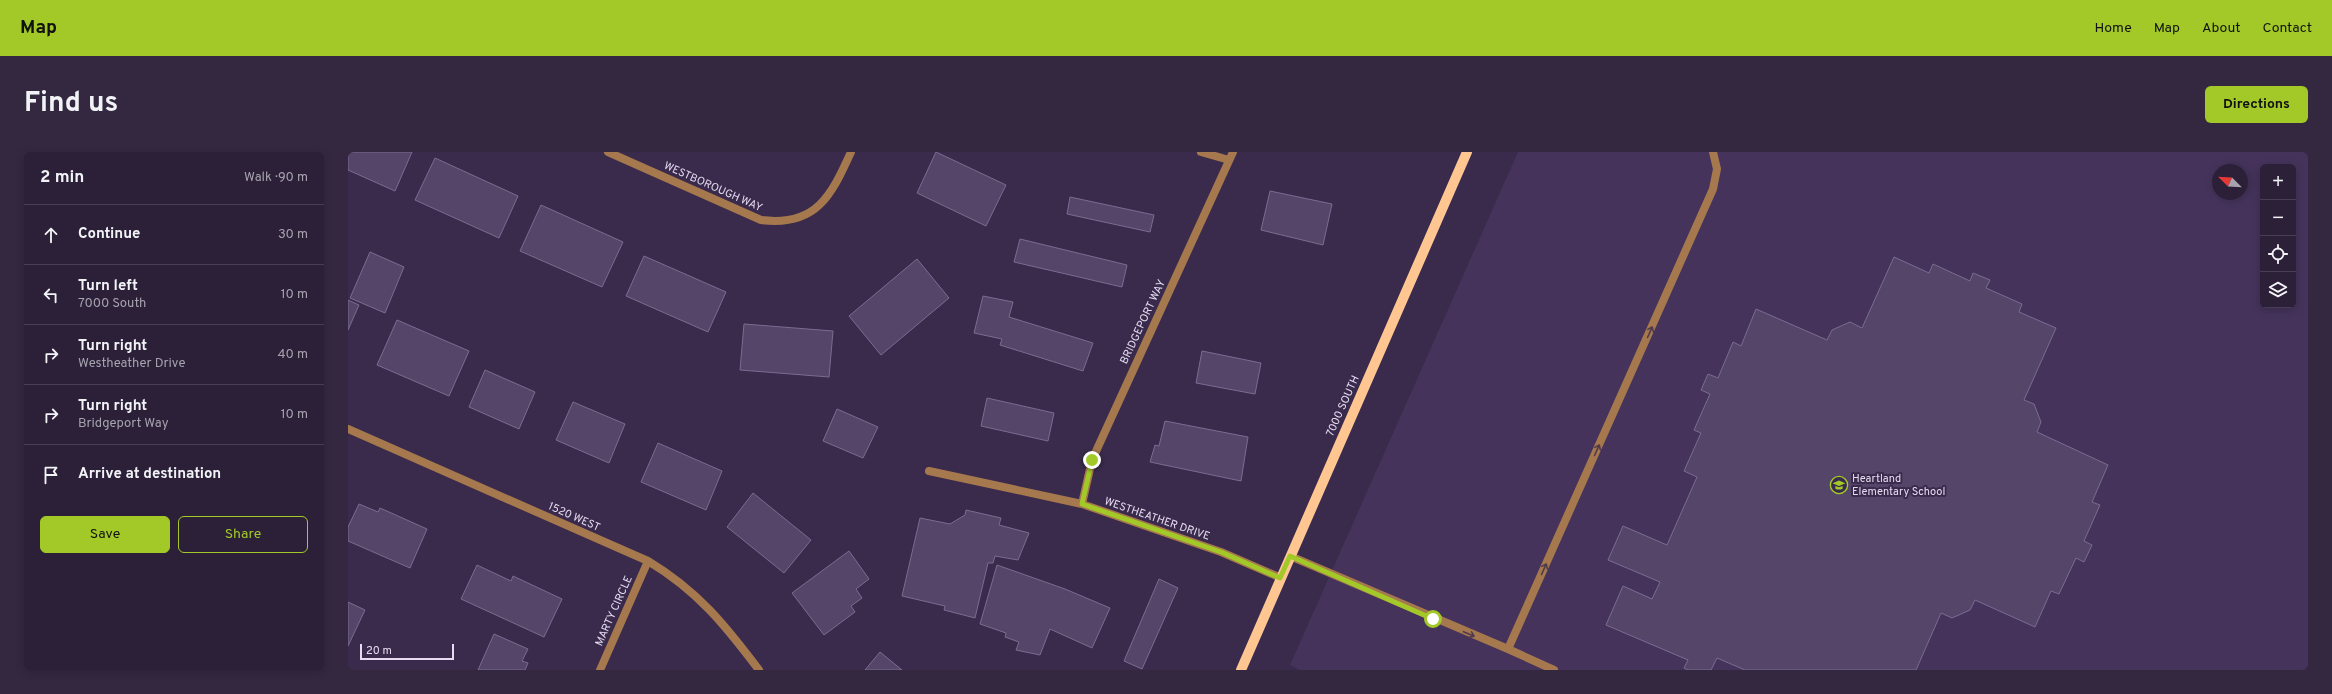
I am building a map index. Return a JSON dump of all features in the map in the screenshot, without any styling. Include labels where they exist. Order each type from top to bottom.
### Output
[{"type":"main road","name":"7000 SOUTH","points":[[1241,670],[1280,578],[1468,152]]},
{"type":"street","name":"WESTBOROUGH WAY","points":[[608,152],[761,220],[778,222],[794,220],[807,215],[819,205],[835,187],[851,152]]},
{"type":"street","points":[[1201,152],[1231,156]]},
{"type":"street","points":[[1508,649],[1713,189],[1717,169],[1713,152]]},
{"type":"street","name":"BRIDGEPORT WAY","points":[[1082,504],[1092,460],[1231,156]]},
{"type":"street","name":"1520 WEST","points":[[348,430],[648,561],[675,577],[700,598],[732,634],[759,670]]},
{"type":"street","name":"WESTHEATHER DRIVE","points":[[929,471],[1082,504],[1221,552],[1280,578]]},
{"type":"street","points":[[1290,556],[1554,670]]},
{"type":"street","name":"MARTY CIRCLE","points":[[600,670],[648,561]]},
{"type":"shaded area","name":"Heartland Elementary School","points":[[1518,152],[2308,152],[2308,670],[1300,670],[1290,665]]},
{"type":"building","points":[[348,152],[412,152],[395,191],[348,170]]},
{"type":"building","points":[[936,152],[1006,185],[986,226],[917,193]]},
{"type":"building","points":[[435,158],[518,196],[499,238],[415,200]]},
{"type":"building","points":[[1270,191],[1332,204],[1323,245],[1261,230]]},
{"type":"building","points":[[1070,197],[1154,215],[1150,232],[1067,214]]},
{"type":"building","points":[[541,205],[623,242],[602,287],[520,251]]},
{"type":"building","points":[[1020,239],[1127,265],[1122,287],[1014,262]]},
{"type":"building","points":[[370,252],[404,267],[385,313],[350,298]]},
{"type":"building","points":[[644,256],[726,292],[708,332],[626,296]]},
{"type":"building","points":[[1894,257],[1929,273],[1933,264],[1970,281],[1973,273],[1990,280],[1986,288],[2022,304],[2019,312],[2056,328],[2024,400],[2034,404],[2041,422],[2037,432],[2108,465],[2092,502],[2100,505],[2084,541],[2092,545],[2084,562],[2076,558],[2059,594],[2051,591],[2035,627],[1975,600],[1970,610],[1952,618],[1941,613],[1916,670],[1745,670],[1717,658],[1711,670],[1688,670],[1684,668],[1688,660],[1606,625],[1623,586],[1652,599],[1660,582],[1608,560],[1623,526],[1667,545],[1697,477],[1684,471],[1701,433],[1694,430],[1710,394],[1701,390],[1708,374],[1718,378],[1733,342],[1741,346],[1756,309],[1827,340],[1832,330],[1850,322],[1862,328]]},
{"type":"building","points":[[917,259],[949,298],[881,355],[849,316]]},
{"type":"building","points":[[983,296],[1013,302],[1009,317],[1093,343],[1083,371],[1000,345],[1002,339],[974,333]]},
{"type":"building","points":[[348,300],[359,305],[348,330]]},
{"type":"building","points":[[397,320],[469,351],[449,396],[377,365]]},
{"type":"building","points":[[744,324],[833,331],[829,377],[740,370]]},
{"type":"building","points":[[1202,351],[1261,363],[1255,394],[1196,383]]},
{"type":"building","points":[[485,370],[535,392],[519,429],[469,407]]},
{"type":"building","points":[[987,398],[1054,413],[1048,441],[981,426]]},
{"type":"building","points":[[573,402],[625,424],[609,463],[556,440]]},
{"type":"building","points":[[837,409],[878,427],[863,458],[823,441]]},
{"type":"building","points":[[1165,421],[1248,437],[1241,481],[1150,462],[1155,445],[1159,446]]},
{"type":"building","points":[[658,443],[722,471],[706,510],[641,482]]},
{"type":"building","points":[[753,493],[811,540],[784,573],[727,527]]},
{"type":"building","points":[[359,504],[378,512],[380,508],[427,529],[410,568],[348,541],[348,527]]},
{"type":"building","points":[[966,510],[1001,518],[999,525],[1029,533],[1018,560],[995,556],[993,563],[988,563],[975,618],[944,610],[945,606],[902,596],[920,518],[950,524],[965,515]]},
{"type":"building","points":[[849,551],[869,579],[856,589],[862,598],[851,606],[855,612],[824,635],[792,593]]},
{"type":"building","points":[[477,565],[511,581],[513,576],[562,599],[544,637],[461,599]]},
{"type":"building","points":[[997,565],[1065,589],[1110,608],[1092,648],[1050,629],[1040,655],[1016,650],[1019,642],[1005,637],[1006,633],[980,624]]},
{"type":"building","points":[[1159,579],[1178,588],[1142,669],[1124,661]]},
{"type":"building","points":[[348,602],[365,610],[348,646]]},
{"type":"building","points":[[494,634],[528,649],[522,661],[528,663],[525,670],[478,670]]},
{"type":"building","points":[[880,652],[902,670],[865,670]]},
{"type":"place","name":"Heartland Elementary School","points":[[1839,485]]},
{"type":"route","points":[[1092,460],[1082,504],[1221,552],[1280,578],[1290,556],[1433,619]]}]
